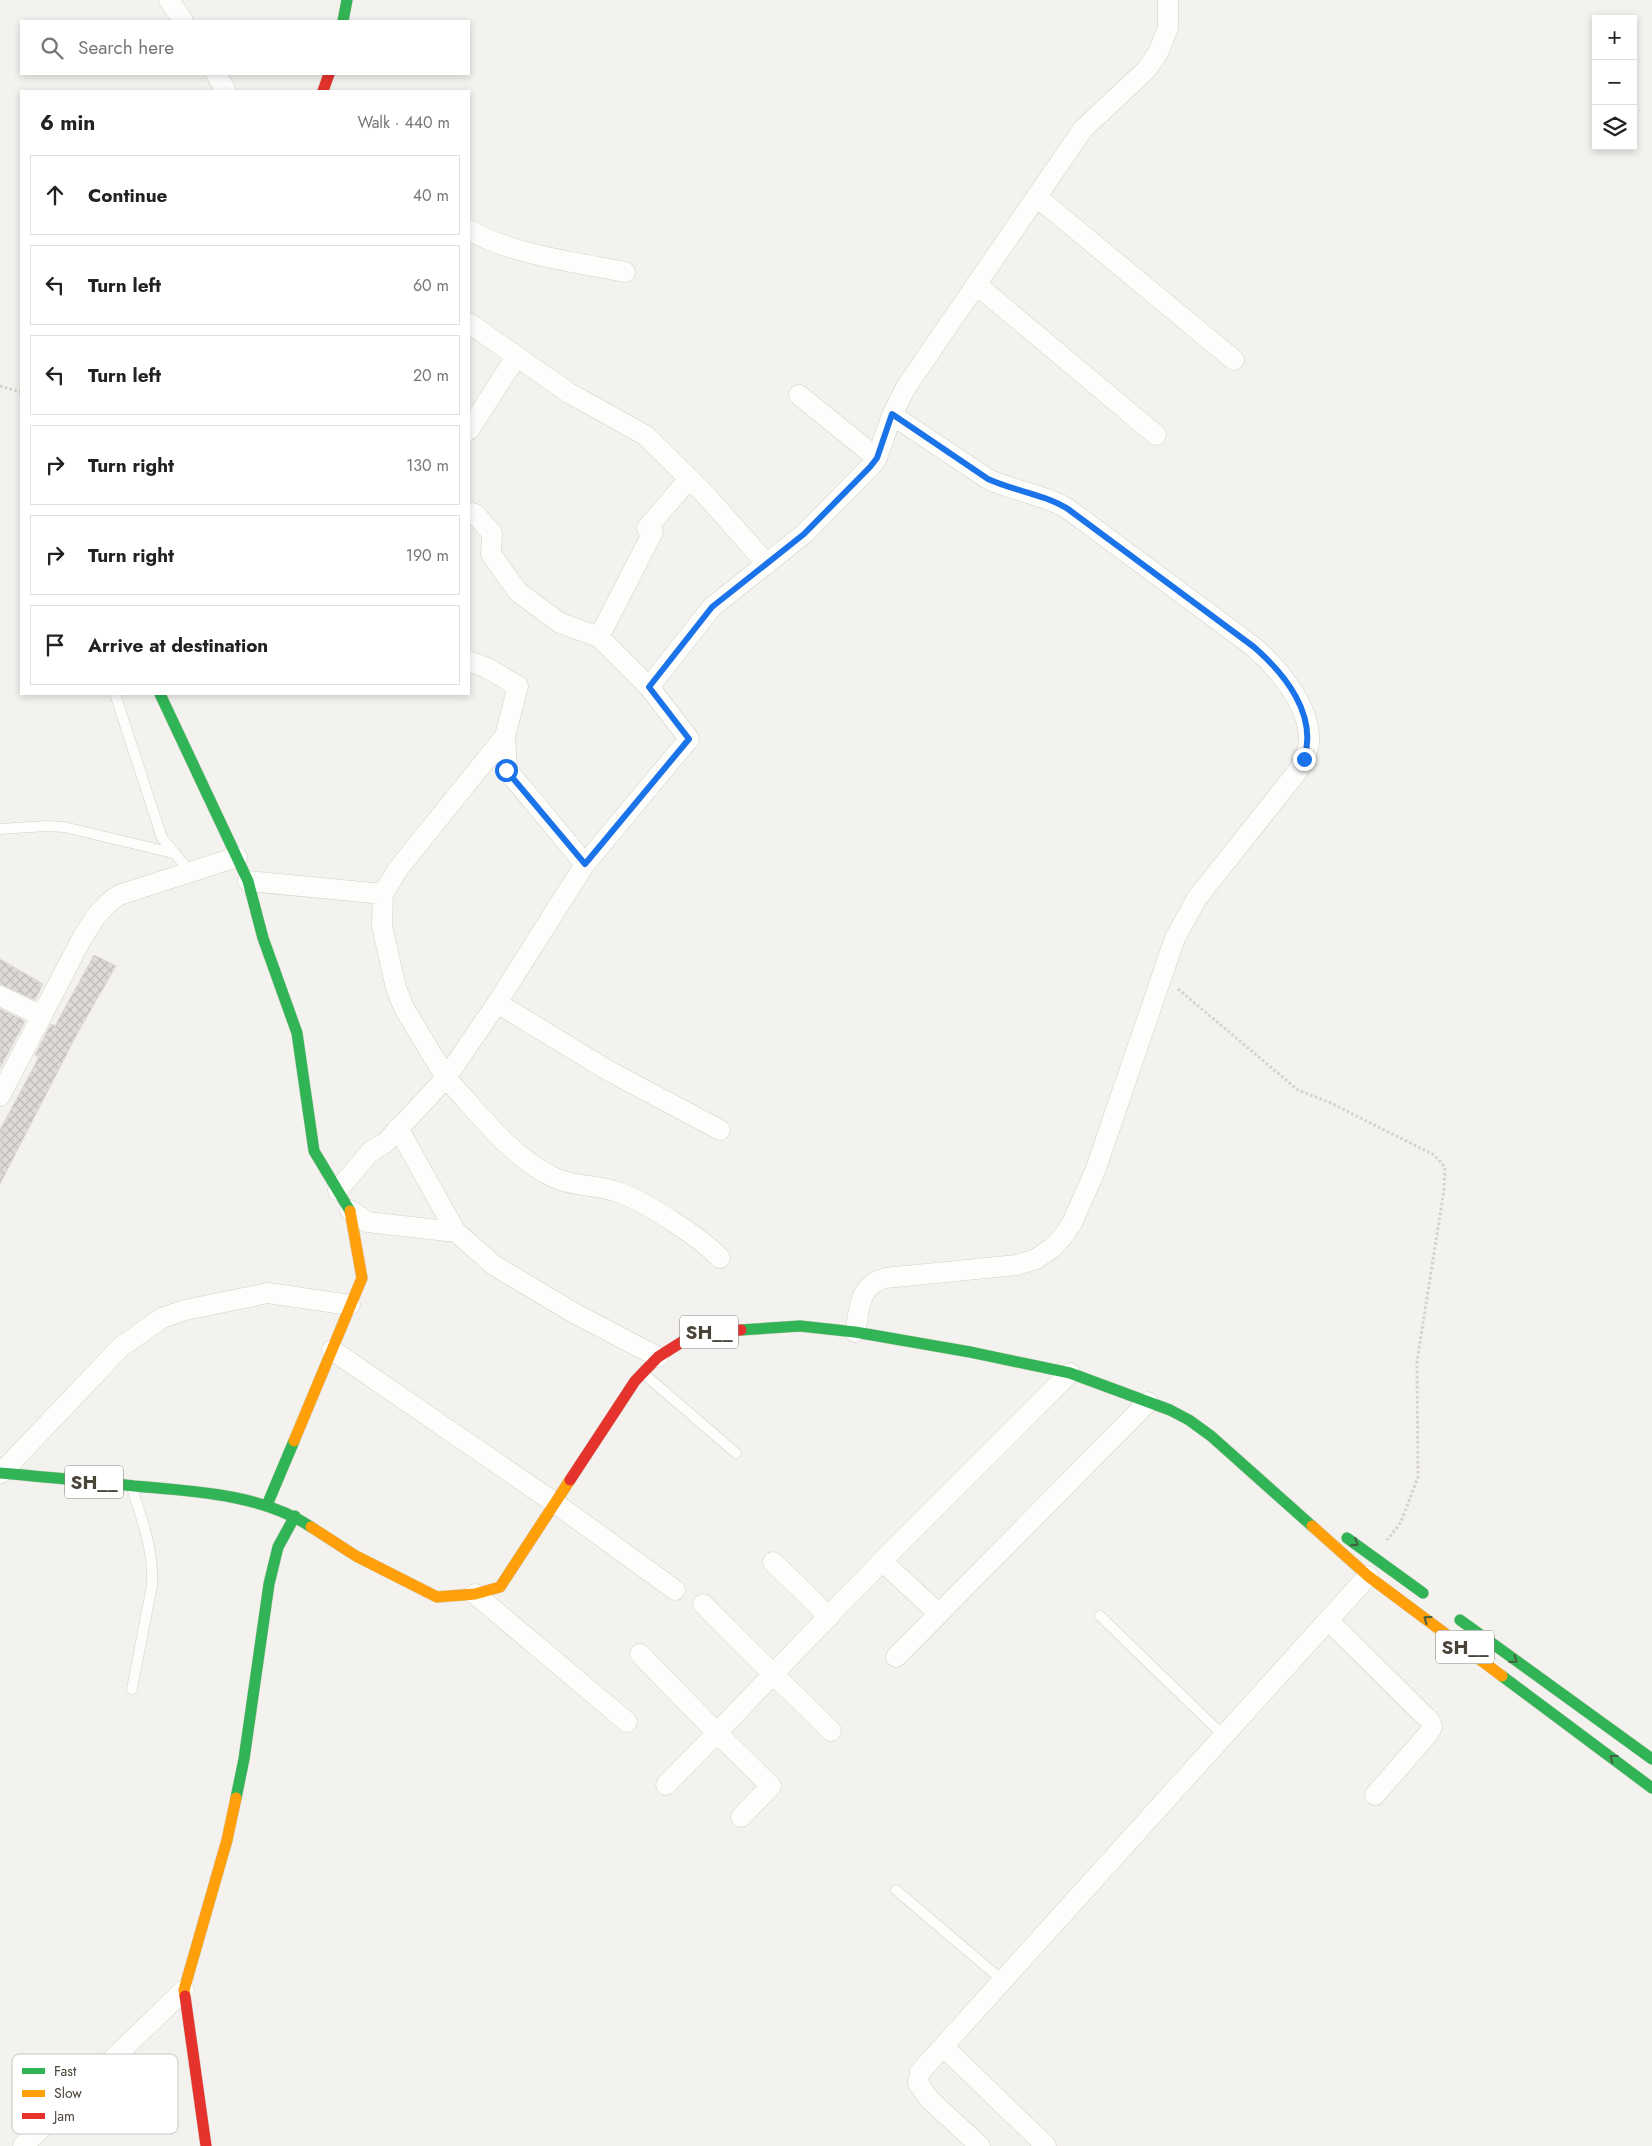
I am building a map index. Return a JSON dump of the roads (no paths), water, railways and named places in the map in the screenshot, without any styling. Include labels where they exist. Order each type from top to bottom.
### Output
[{"type":"main road","points":[[342,20],[346,0]]},
{"type":"main road","points":[[323,90],[329,75]]},
{"type":"main road","points":[[167,696],[248,881],[263,938],[297,1034],[314,1151],[350,1210],[362,1278],[267,1505]]},
{"type":"main road","name":"SH__","points":[[0,1473],[189,1491],[267,1505],[295,1516],[356,1556],[437,1597],[475,1594],[500,1587],[635,1381],[658,1357],[696,1333],[800,1326],[855,1332],[970,1352],[1070,1373],[1148,1402],[1189,1420],[1211,1436],[1368,1576],[1650,1782]]},
{"type":"main road","name":"SH__","points":[[1283,1500],[1359,1545],[1429,1597]]},
{"type":"main road","points":[[206,2146],[184,1990],[228,1840],[244,1759],[269,1584],[278,1547],[295,1516]]},
{"type":"main road","name":"SH__","points":[[1452,1615],[1652,1759]]},
{"type":"street","points":[[169,0],[182,20]]},
{"type":"street","points":[[649,687],[712,607],[804,534],[877,458],[892,414],[906,387],[978,285],[1083,129],[1146,70],[1158,53],[1168,28],[1168,0]]},
{"type":"street","points":[[217,75],[225,90]]},
{"type":"street","points":[[1037,197],[1234,360]]},
{"type":"street","points":[[470,231],[483,238],[543,256],[625,272]]},
{"type":"street","points":[[978,285],[1156,435]]},
{"type":"street","points":[[470,324],[569,393],[644,435],[689,479],[767,564]]},
{"type":"street","points":[[470,428],[516,357]]},
{"type":"street","points":[[799,394],[877,458]]},
{"type":"street","points":[[855,1332],[862,1297],[867,1287],[875,1281],[885,1278],[1017,1265],[1036,1259],[1052,1248],[1064,1235],[1072,1223],[1095,1171],[1175,938],[1190,909],[1301,765],[1309,744],[1304,715],[1289,685],[1268,660],[1079,517],[1055,501],[1003,486],[988,479],[892,414]]},
{"type":"street","points":[[599,636],[650,530],[689,479]]},
{"type":"street","points":[[338,1190],[371,1151],[385,1143],[446,1078],[497,1003],[585,864],[689,739],[649,687],[599,636],[560,623],[518,592],[490,554],[492,533],[475,514],[470,512]]},
{"type":"street","points":[[470,661],[487,668],[518,686],[505,736],[506,770],[585,864]]},
{"type":"street","points":[[505,736],[398,869],[383,894],[382,926],[396,988],[404,1008],[446,1078],[497,1135],[517,1154],[556,1178],[618,1192],[650,1208],[709,1246],[720,1258]]},
{"type":"street","points":[[0,1096],[80,942],[107,903],[119,895],[184,876],[237,857]]},
{"type":"street","points":[[248,881],[383,894]]},
{"type":"street","points":[[0,996],[42,1016]]},
{"type":"street","points":[[497,1003],[609,1071],[720,1130]]},
{"type":"street","points":[[398,1128],[456,1232],[495,1266],[574,1313],[658,1357]]},
{"type":"street","points":[[350,1210],[367,1222],[456,1232]]},
{"type":"street","points":[[0,1473],[121,1347],[142,1330],[162,1318],[185,1310],[268,1293],[350,1305]]},
{"type":"street","points":[[332,1350],[555,1503],[675,1590]]},
{"type":"street","points":[[666,1786],[882,1560],[1070,1373]]},
{"type":"street","points":[[896,1657],[1148,1402]]},
{"type":"street","points":[[882,1560],[939,1614]]},
{"type":"street","points":[[773,1562],[828,1617]]},
{"type":"street","points":[[980,2146],[929,2099],[918,2083],[920,2072],[1368,1576]]},
{"type":"street","points":[[475,1594],[627,1722]]},
{"type":"street","points":[[703,1604],[832,1731]]},
{"type":"street","points":[[1328,1620],[1430,1721],[1432,1727],[1376,1796]]},
{"type":"street","points":[[640,1654],[771,1786],[741,1817]]},
{"type":"street","points":[[118,2054],[184,1990]]},
{"type":"street","points":[[940,2050],[1046,2146]]},
{"type":"street","points":[[24,2145],[35,2134]]},
{"type":"lane","points":[[115,695],[162,838],[173,853],[184,876]]},
{"type":"lane","points":[[0,829],[46,826],[64,828],[173,853]]},
{"type":"lane","points":[[643,1373],[736,1453]]},
{"type":"lane","points":[[132,1486],[151,1551],[153,1571],[132,1689]]},
{"type":"lane","points":[[1100,1616],[1224,1736]]},
{"type":"lane","points":[[896,1890],[1002,1980]]}]
